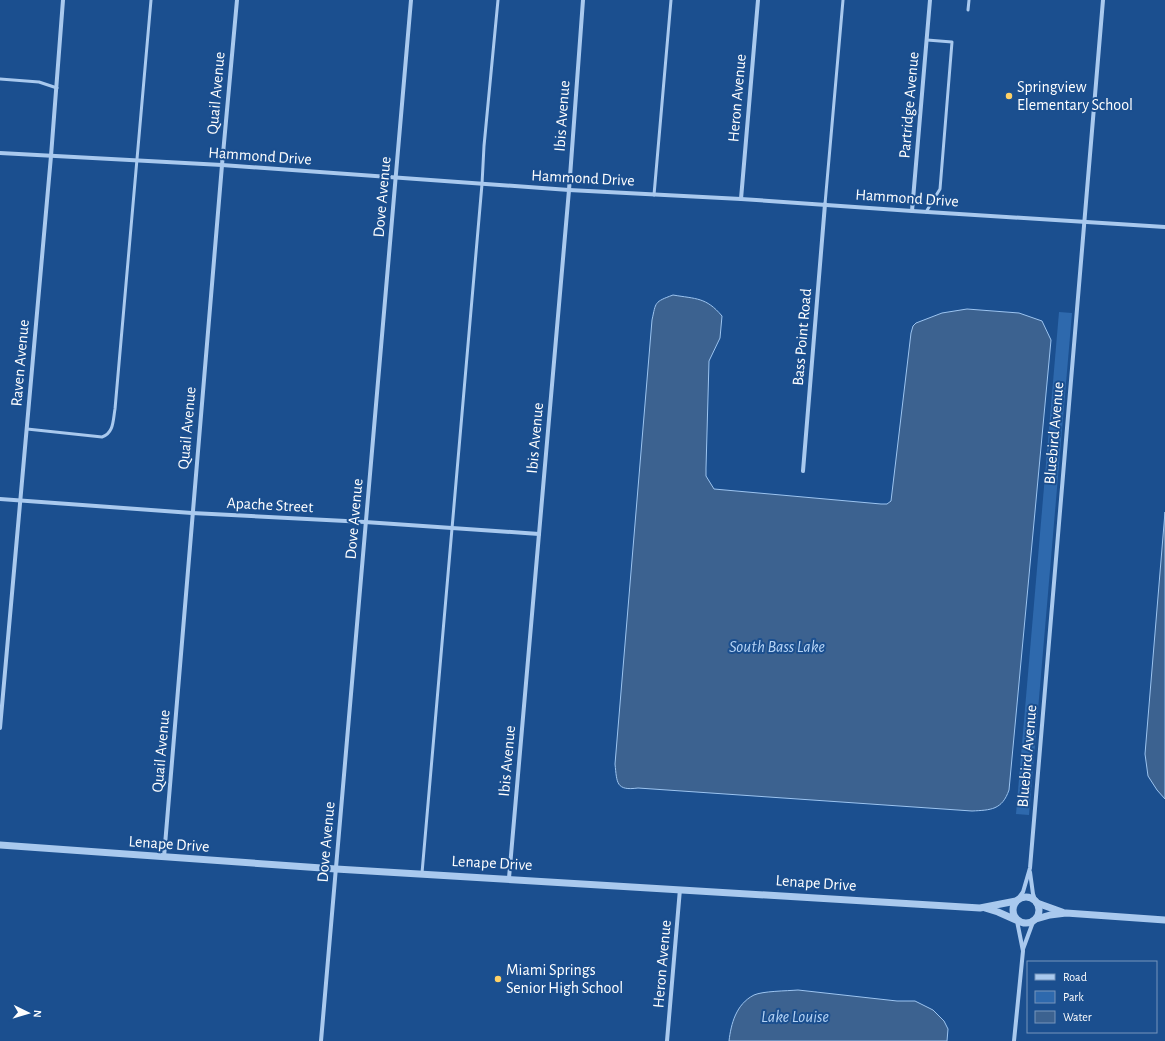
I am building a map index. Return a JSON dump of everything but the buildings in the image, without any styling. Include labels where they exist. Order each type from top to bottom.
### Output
[{"type":"street","name":"Raven Avenue","points":[[0,728],[51,156],[63,0]]},
{"type":"street","name":"Quail Avenue","points":[[164,858],[192,513],[237,0]]},
{"type":"street","name":"Dove Avenue","points":[[321,1041],[411,0]]},
{"type":"street","name":"Ibis Avenue","points":[[509,878],[569,190],[583,0]]},
{"type":"street","name":"Heron Avenue","points":[[741,199],[758,0]]},
{"type":"street","name":"Partridge Avenue","points":[[912,211],[930,0]]},
{"type":"street","name":"Bluebird Avenue","points":[[1036,902],[1032,894],[1030,868],[1103,0]]},
{"type":"street","name":"Hammond Drive","points":[[0,153],[222,165],[569,190],[825,204],[1165,227]]},
{"type":"street","name":"Bass Point Road","points":[[803,471],[825,204]]},
{"type":"street","name":"Apache Street","points":[[0,499],[192,513],[365,522],[539,534]]},
{"type":"street","name":"Lenape Drive","points":[[0,845],[164,858],[983,908],[998,912],[1017,920]]},
{"type":"street","name":"Bluebird Avenue","points":[[1017,901],[1022,892],[1030,868]]},
{"type":"street","name":"Heron Avenue","points":[[667,1041],[680,889]]},
{"type":"street","points":[[1014,1041],[1022,951],[1017,920],[1012,910],[1017,901],[1023,897],[1027,897],[1064,913],[1165,920]]},
{"type":"street","name":"Lenape Drive","points":[[983,908],[1017,901]]},
{"type":"street","points":[[1022,951],[1039,911],[1036,902]]},
{"type":"street","points":[[1017,920],[1025,924],[1064,913]]},
{"type":"lane","points":[[27,429],[102,437],[108,435],[111,430],[115,409],[151,0]]},
{"type":"lane","points":[[422,873],[482,184],[484,146],[498,0]]},
{"type":"lane","points":[[654,194],[671,0]]},
{"type":"lane","points":[[825,204],[843,0]]},
{"type":"lane","points":[[968,10],[969,0]]},
{"type":"lane","points":[[926,212],[940,189],[952,42],[927,40]]},
{"type":"lane","points":[[0,79],[39,82],[56,88]]},
{"type":"green space","points":[[1059,312],[1072,313],[1029,815],[1016,814]]},
{"type":"water","name":"South Bass Lake","points":[[673,295],[694,298],[706,302],[722,316],[720,338],[709,361],[706,476],[714,489],[881,504],[887,504],[891,501],[913,326],[916,323],[942,313],[967,309],[1019,313],[1042,321],[1051,340],[1009,790],[1003,802],[995,808],[972,811],[638,788],[631,789],[622,787],[617,781],[615,764],[652,320],[657,303],[662,299]]},
{"type":"water","points":[[1165,512],[1165,799],[1148,776],[1145,754]]},
{"type":"water","name":"Lake Louise","points":[[798,990],[897,1001],[915,1001],[933,1010],[944,1021],[948,1029],[947,1041],[729,1041],[733,1021],[739,1009],[748,999],[754,995],[763,993]]},
{"type":"place","name":"Springview Elementary School","points":[[1009,96]]},
{"type":"place","name":"Miami Springs Senior High School","points":[[498,979]]}]
